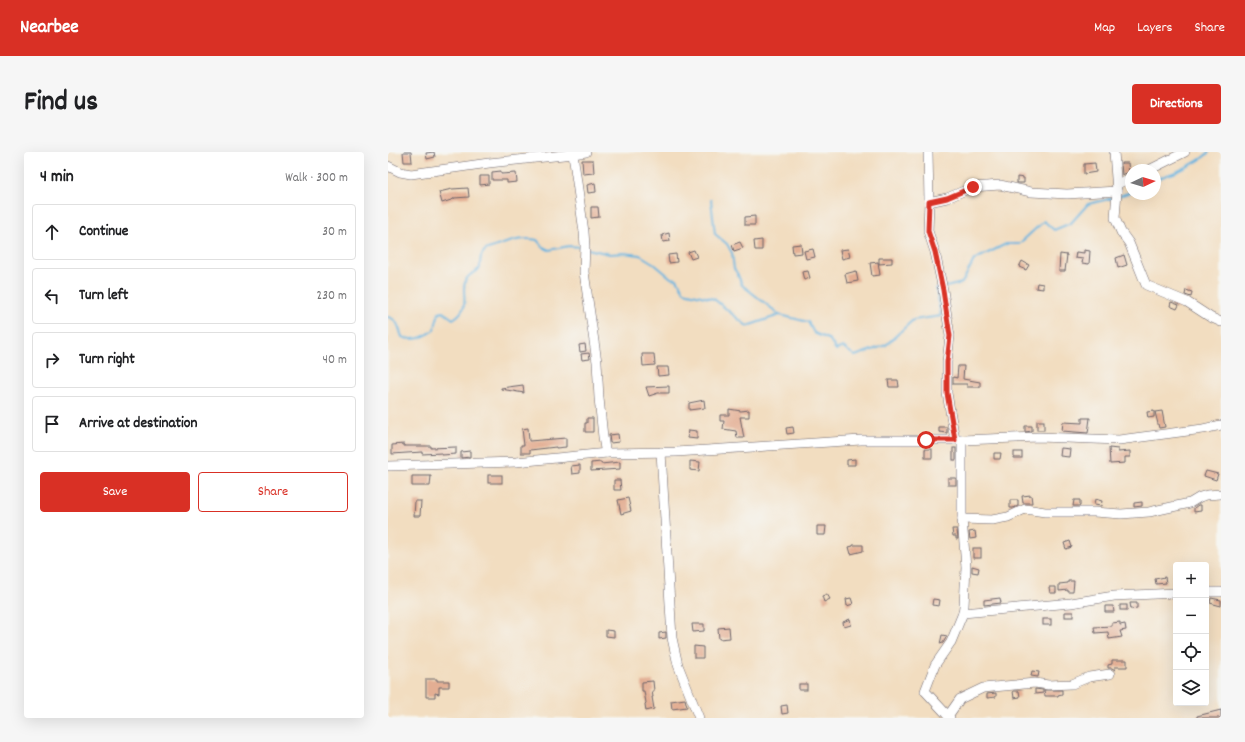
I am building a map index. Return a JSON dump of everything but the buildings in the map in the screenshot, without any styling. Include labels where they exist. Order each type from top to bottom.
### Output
[{"type":"street","points":[[388,166],[400,172],[411,174],[586,152]]},
{"type":"street","points":[[928,152],[928,231],[935,252],[943,290],[950,336],[947,362],[947,393],[959,440],[962,519],[966,567],[963,613],[951,642],[935,665],[925,691],[949,717],[960,699],[983,688],[1035,683],[1048,685],[1072,684],[1090,677],[1110,674]]},
{"type":"street","points":[[1114,152],[1117,188],[1115,218],[1121,232],[1129,243],[1146,285],[1188,302],[1210,317],[1221,322]]},
{"type":"street","points":[[1161,164],[1185,152]]},
{"type":"street","points":[[574,154],[584,232],[584,272],[597,362],[602,430],[606,453]]},
{"type":"street","points":[[929,202],[947,198],[973,187],[1000,185],[1031,192],[1060,194],[1117,188],[1125,182]]},
{"type":"street","points":[[388,466],[516,462],[606,453],[661,452],[861,440],[959,440],[1039,437],[1119,440],[1203,429],[1221,425]]},
{"type":"street","points":[[661,452],[672,638],[678,665],[699,718]]},
{"type":"street","points":[[962,519],[992,520],[1008,517],[1025,509],[1046,512],[1121,514],[1149,512],[1190,503],[1207,495],[1221,494]]},
{"type":"street","points":[[1209,592],[1221,592]]},
{"type":"street","points":[[963,613],[1071,603],[1114,596],[1173,593]]},
{"type":"waterway","points":[[1161,178],[1189,166],[1203,158],[1209,152]]},
{"type":"waterway","points":[[1119,196],[1125,194]]},
{"type":"waterway","points":[[946,287],[962,283],[974,260],[1006,244],[1019,244],[1044,221],[1054,230],[1071,223],[1088,204],[1113,198]]},
{"type":"waterway","points":[[711,200],[715,234],[727,244],[732,253],[734,269],[742,285],[780,315]]},
{"type":"waterway","points":[[388,317],[396,322],[402,337],[411,339],[423,337],[434,330],[439,313],[443,312],[453,319],[463,309],[465,283],[467,278],[480,268],[481,257],[485,250],[512,241],[525,239],[537,240],[543,247],[549,250],[569,246],[582,247]]},
{"type":"waterway","points":[[588,249],[610,254],[624,253],[640,255],[653,263],[671,278],[677,279],[684,292],[714,299],[747,326],[780,315],[808,322],[814,333],[830,340],[836,350],[843,347],[855,356],[886,345],[913,320],[941,316],[936,289],[940,288]]},
{"type":"route","points":[[926,440],[955,440],[947,393],[947,362],[950,336],[943,290],[935,252],[928,231],[929,202],[947,198],[973,187]]}]
